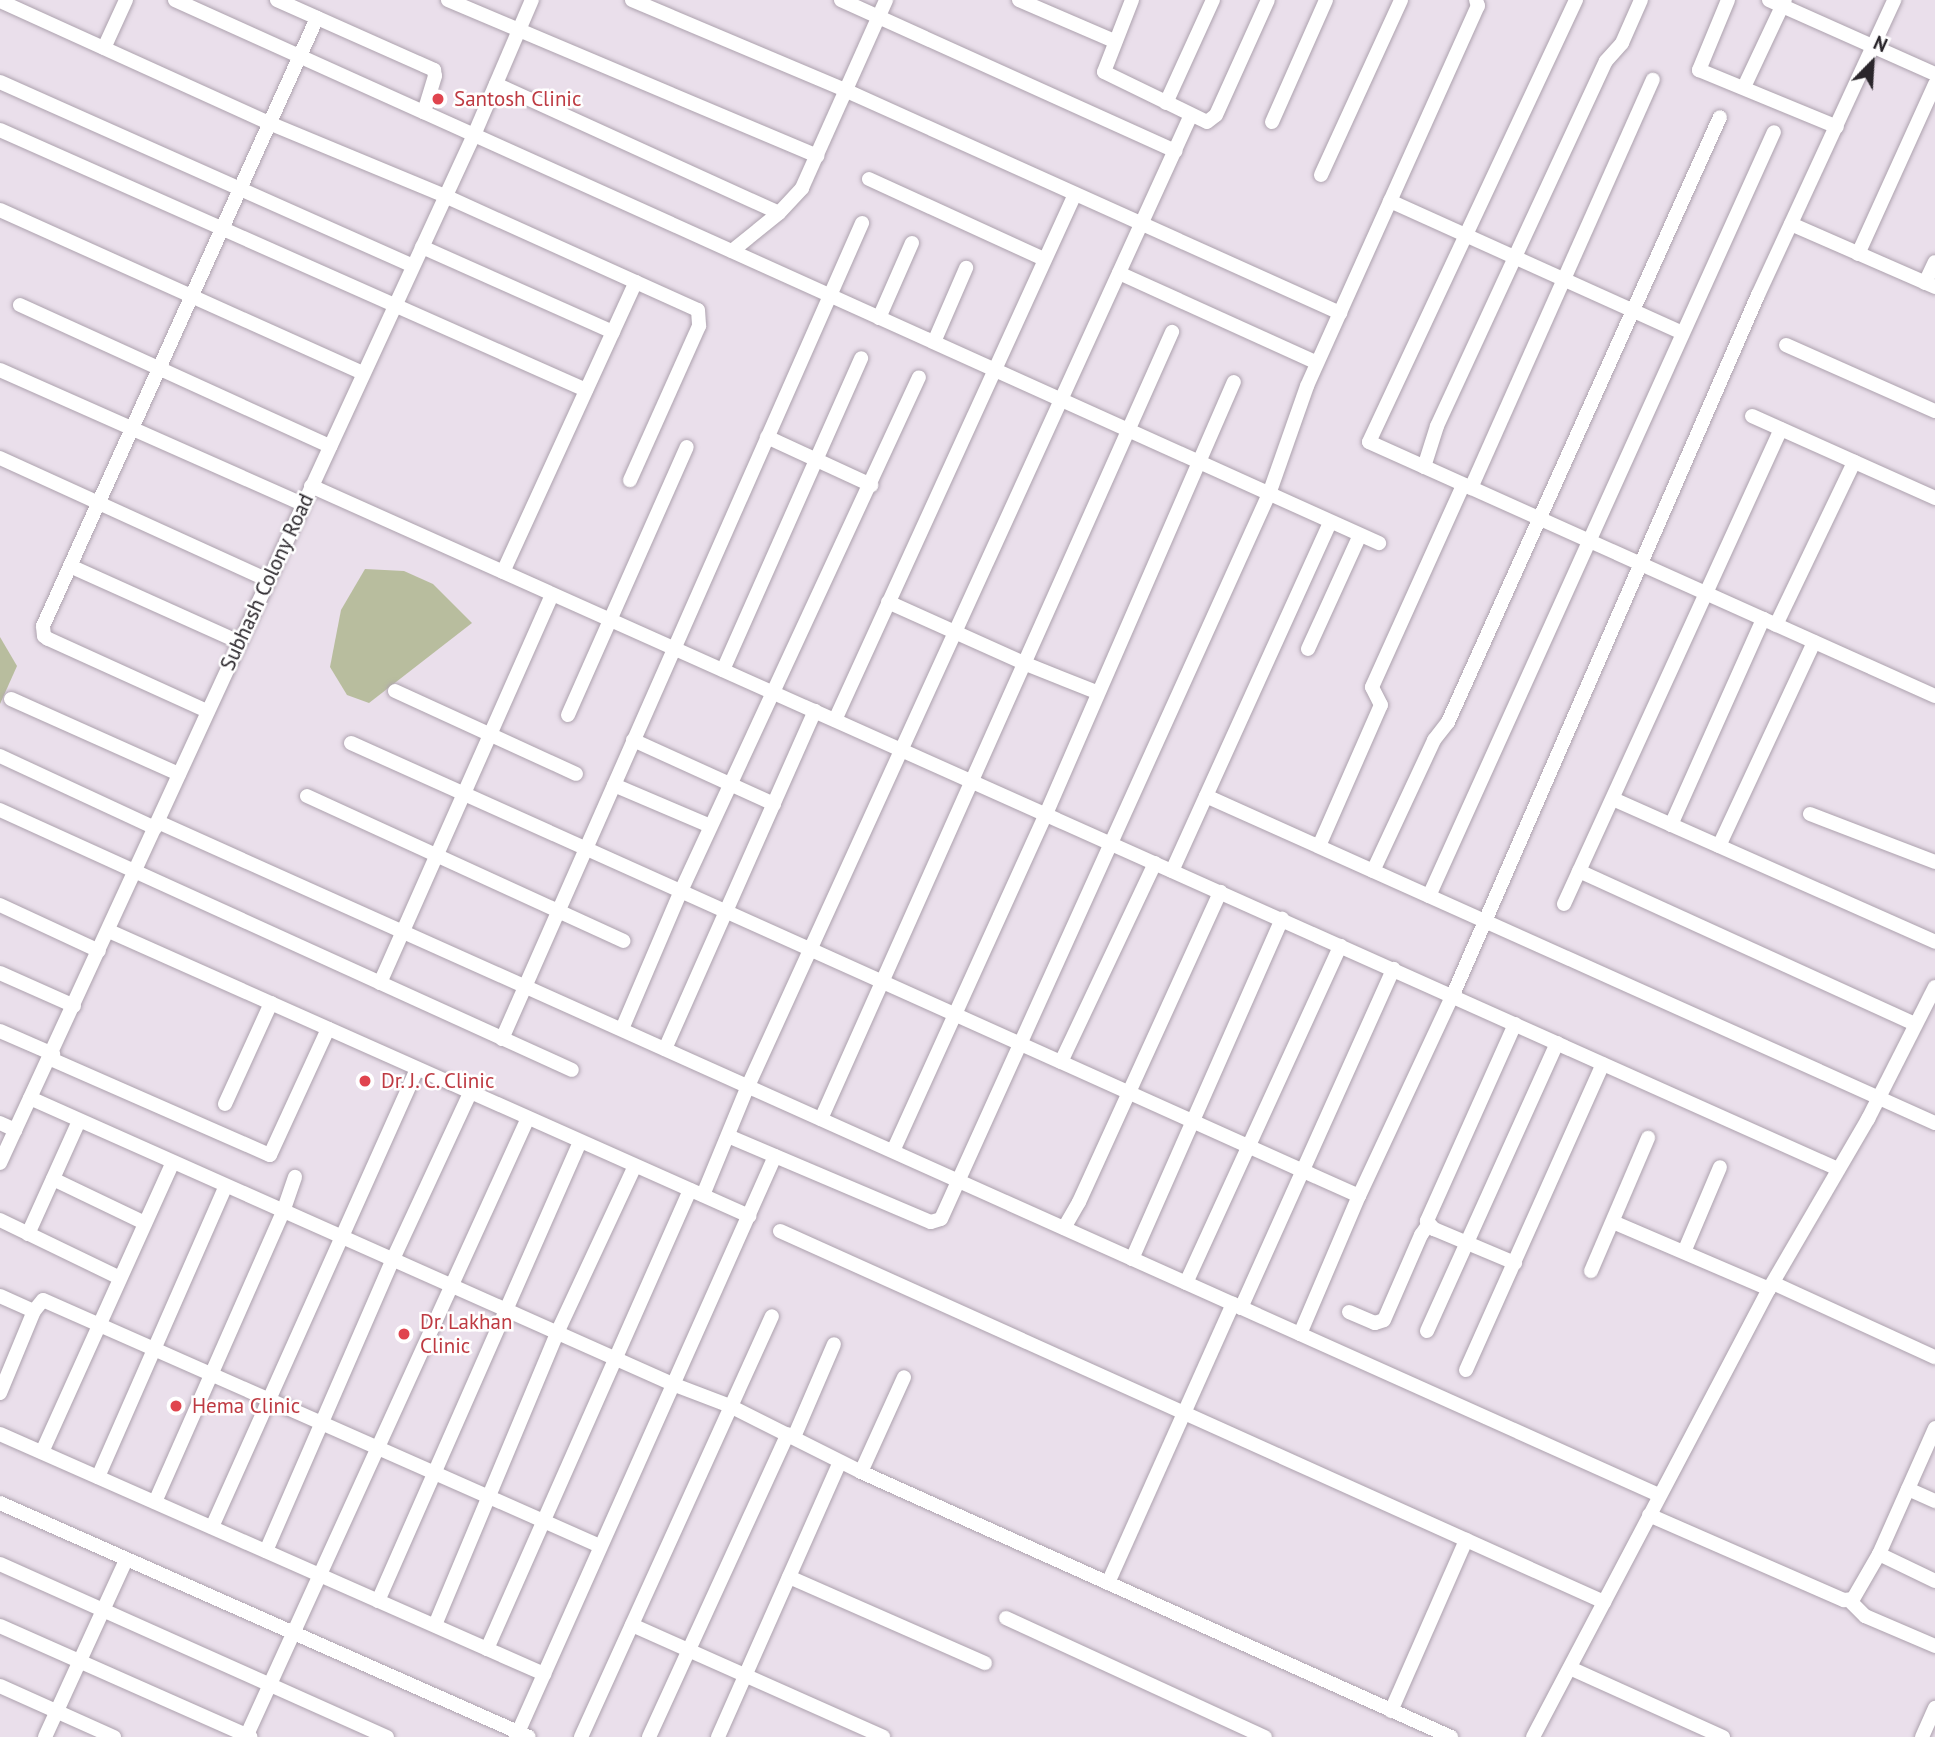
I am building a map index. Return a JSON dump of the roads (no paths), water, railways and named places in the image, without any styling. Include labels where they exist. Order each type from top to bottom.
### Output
[{"type":"street","points":[[104,48],[126,0]]},
{"type":"street","points":[[175,0],[1379,543]]},
{"type":"street","points":[[277,0],[434,69],[435,76],[424,113]]},
{"type":"street","points":[[448,0],[475,6],[518,32],[817,156]]},
{"type":"street","name":"Subhash Colony Road","points":[[0,1163],[52,1057],[239,642],[474,135],[532,0]]},
{"type":"street","points":[[632,0],[847,91],[1340,313]]},
{"type":"street","points":[[841,0],[1175,151]]},
{"type":"street","points":[[732,251],[779,214],[802,188],[886,0]]},
{"type":"street","points":[[1019,0],[1114,41]]},
{"type":"street","points":[[1132,0],[1104,72],[1207,122],[1214,119],[1268,0]]},
{"type":"street","points":[[1166,103],[1213,0]]},
{"type":"street","points":[[1272,122],[1326,0]]},
{"type":"street","points":[[1321,175],[1401,0]]},
{"type":"street","points":[[728,1136],[934,1223],[940,1219],[960,1181],[1110,843],[1147,770],[1269,494],[1317,363],[1478,6],[1476,0]]},
{"type":"street","points":[[1576,0],[1369,442],[1935,696]]},
{"type":"street","points":[[1424,467],[1437,426],[1606,61],[1622,43],[1641,0]]},
{"type":"street","points":[[1728,0],[1699,70],[1837,127]]},
{"type":"street","points":[[1300,1334],[1359,1196],[1452,996],[1791,224],[1894,0]]},
{"type":"street","points":[[0,1],[269,123],[445,196],[698,310],[701,318],[630,480]]},
{"type":"street","points":[[1744,87],[1779,2],[1935,74]]},
{"type":"street","points":[[208,711],[44,636],[43,626],[317,18]]},
{"type":"street","points":[[1319,846],[1381,705],[1372,687],[1563,281],[1653,80]]},
{"type":"street","points":[[0,82],[413,266]]},
{"type":"street","points":[[496,84],[779,214]]},
{"type":"street","points":[[1858,254],[1935,84]]},
{"type":"street","points":[[487,1648],[615,1359],[696,1193],[728,1136],[748,1086],[813,951],[1191,115]]},
{"type":"street","points":[[1373,871],[1434,740],[1448,722],[1720,117]]},
{"type":"street","points":[[0,130],[586,390]]},
{"type":"street","points":[[1429,896],[1774,132]]},
{"type":"street","points":[[869,179],[1044,259]]},
{"type":"street","points":[[835,720],[1075,194]]},
{"type":"street","points":[[1390,201],[1683,333]]},
{"type":"street","points":[[0,210],[363,373]]},
{"type":"street","points":[[502,1039],[862,223]]},
{"type":"street","points":[[1791,224],[1930,285],[1935,262]]},
{"type":"street","points":[[878,318],[912,243]]},
{"type":"street","points":[[422,247],[613,332]]},
{"type":"street","points":[[934,342],[966,268]]},
{"type":"street","points":[[1119,274],[1317,363]]},
{"type":"street","points":[[503,572],[636,282]]},
{"type":"street","points":[[20,305],[330,446]]},
{"type":"street","points":[[821,1119],[1172,332]]},
{"type":"street","points":[[1786,345],[1935,411]]},
{"type":"street","points":[[723,670],[861,358]]},
{"type":"street","points":[[0,370],[303,504]]},
{"type":"street","points":[[622,1029],[710,826],[919,377]]},
{"type":"street","points":[[893,1152],[1046,814],[1096,692],[1234,382]]},
{"type":"street","points":[[1752,416],[1935,498]]},
{"type":"street","points":[[1564,904],[1781,429]]},
{"type":"street","points":[[767,437],[870,485]]},
{"type":"street","points":[[568,715],[687,447]]},
{"type":"street","points":[[0,458],[268,580]]},
{"type":"street","points":[[1776,625],[1854,462]]},
{"type":"street","points":[[311,486],[1838,1169]]},
{"type":"street","points":[[1172,871],[1330,522]]},
{"type":"street","points":[[1308,649],[1360,535]]},
{"type":"street","points":[[70,566],[239,642]]},
{"type":"street","points":[[380,983],[552,594]]},
{"type":"street","points":[[888,602],[1026,664],[1096,692]]},
{"type":"street","points":[[1671,825],[1763,619]]},
{"type":"street","points":[[1719,846],[1814,642]]},
{"type":"street","points":[[395,691],[576,774]]},
{"type":"street","points":[[11,699],[179,774]]},
{"type":"street","points":[[665,1049],[815,711]]},
{"type":"street","points":[[633,740],[774,804]]},
{"type":"street","points":[[351,743],[1359,1196]]},
{"type":"street","points":[[0,756],[402,931],[1659,1495]]},
{"type":"street","points":[[614,785],[710,826]]},
{"type":"street","points":[[307,796],[623,942]]},
{"type":"street","points":[[1206,796],[1935,1123]]},
{"type":"street","points":[[1613,799],[1935,942]]},
{"type":"street","points":[[0,810],[572,1070]]},
{"type":"street","points":[[1810,814],[1935,862]]},
{"type":"street","points":[[1061,1062],[1154,863]]},
{"type":"street","points":[[1579,871],[1915,1024]]},
{"type":"street","points":[[1064,1228],[1079,1202],[1220,892]]},
{"type":"street","points":[[0,905],[99,951]]},
{"type":"street","points":[[1132,1259],[1282,919]]},
{"type":"street","points":[[109,931],[749,1216]]},
{"type":"street","points":[[1186,1283],[1340,946]]},
{"type":"street","points":[[1108,1583],[1393,969]]},
{"type":"street","points":[[0,974],[74,1006]]},
{"type":"street","points":[[1533,1737],[1771,1286],[1878,1098],[1935,987]]},
{"type":"street","points":[[225,1104],[271,1003]]},
{"type":"street","points":[[1349,1312],[1375,1323],[1384,1320],[1515,1024]]},
{"type":"street","points":[[0,1031],[270,1155],[328,1029]]},
{"type":"street","points":[[1427,1331],[1556,1043]]},
{"type":"street","points":[[1466,1370],[1603,1064]]},
{"type":"street","points":[[212,1527],[417,1069]]},
{"type":"street","points":[[266,1551],[393,1259],[470,1093]]},
{"type":"street","points":[[30,1098],[172,1164],[284,1209],[615,1359],[730,1406],[861,1472],[1451,1737]]},
{"type":"street","points":[[0,1626],[248,1736],[528,1118]]},
{"type":"street","points":[[28,1234],[79,1121]]},
{"type":"street","points":[[0,1123],[15,1129]]},
{"type":"street","points":[[1591,1271],[1648,1138]]},
{"type":"street","points":[[378,1601],[580,1142]]},
{"type":"street","points":[[0,1503],[294,1631],[521,1735],[544,1674],[600,1546],[675,1385],[775,1156]]},
{"type":"street","points":[[42,1452],[172,1164]]},
{"type":"street","points":[[435,1625],[557,1333],[635,1166]]},
{"type":"street","points":[[1684,1252],[1720,1167]]},
{"type":"street","points":[[155,1502],[284,1209],[295,1177]]},
{"type":"street","points":[[53,1179],[145,1223]]},
{"type":"street","points":[[98,1477],[225,1187]]},
{"type":"street","points":[[0,1220],[120,1278]]},
{"type":"street","points":[[1613,1222],[1935,1357]]},
{"type":"street","points":[[1428,1225],[1515,1263]]},
{"type":"street","points":[[780,1231],[1604,1602]]},
{"type":"street","points":[[0,1296],[34,1311]]},
{"type":"street","points":[[0,1393],[34,1311],[44,1300],[600,1546]]},
{"type":"street","points":[[581,1737],[772,1317]]},
{"type":"street","points":[[649,1737],[687,1649],[835,1344]]},
{"type":"street","points":[[861,1472],[904,1377]]},
{"type":"street","points":[[1849,1600],[1857,1596],[1879,1554],[1934,1430]]},
{"type":"street","points":[[0,1434],[544,1674]]},
{"type":"street","points":[[718,1737],[840,1462]]},
{"type":"street","points":[[1908,1489],[1935,1501]]},
{"type":"street","points":[[1649,1515],[1768,1569],[1849,1600],[1865,1616],[1935,1646]]},
{"type":"street","points":[[1391,1711],[1466,1540]]},
{"type":"street","points":[[1879,1554],[1935,1581]]},
{"type":"street","points":[[45,1737],[126,1560]]},
{"type":"street","points":[[0,1564],[387,1737]]},
{"type":"street","points":[[789,1577],[985,1663]]},
{"type":"street","points":[[1006,1618],[1265,1737]]},
{"type":"street","points":[[632,1625],[883,1737]]},
{"type":"street","points":[[1570,1668],[1723,1737]]},
{"type":"street","points":[[0,1686],[114,1737]]},
{"type":"street","points":[[1923,1737],[1935,1708]]},
{"type":"place","name":"Santosh Clinic","points":[[438,99]]},
{"type":"place","name":"Dr. J. C. Clinic","points":[[365,1081]]},
{"type":"place","name":"Dr. Lakhan Clinic","points":[[404,1334]]},
{"type":"place","name":"Hema Clinic","points":[[176,1406]]}]
